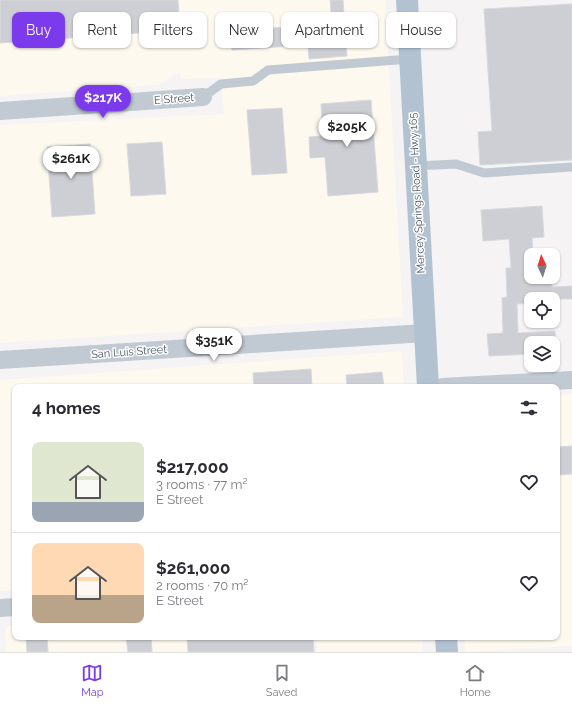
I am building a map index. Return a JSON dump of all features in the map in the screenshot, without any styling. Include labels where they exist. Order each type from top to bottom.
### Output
[{"type":"main road","name":"Mercey Springs Road - Hwy 165","points":[[407,0],[428,384]]},
{"type":"main road","points":[[446,640],[448,652]]},
{"type":"street","name":"E Street","points":[[0,110],[203,97]]},
{"type":"street","name":"San Luis Street","points":[[0,360],[425,333]]},
{"type":"street","points":[[498,384],[572,380]]},
{"type":"street","points":[[0,608],[12,607]]},
{"type":"lane","points":[[203,97],[221,84],[253,81],[268,70],[410,59]]},
{"type":"lane","points":[[416,166],[456,164],[484,173],[572,166]]},
{"type":"shaded area","points":[[0,0],[385,0],[386,48],[388,48],[403,317],[0,343],[0,125],[224,114],[221,78],[181,79],[180,72],[158,85],[0,96]]},
{"type":"shaded area","points":[[402,351],[404,384],[12,384],[12,590],[0,591],[0,380]]},
{"type":"shaded area","points":[[572,394],[572,646],[465,652],[464,640],[560,640],[560,395]]},
{"type":"shaded area","points":[[12,624],[12,640],[229,640],[230,652],[6,652],[5,630],[9,625]]},
{"type":"shaded area","points":[[316,640],[422,640],[422,652],[317,652]]},
{"type":"building","points":[[0,0],[178,0],[179,12],[139,12],[139,33],[131,34],[131,12],[73,12],[73,38],[65,38],[65,12],[12,12],[12,42],[0,43]]},
{"type":"building","points":[[330,0],[343,0],[344,12],[331,12]]},
{"type":"building","points":[[572,4],[572,160],[480,165],[478,132],[492,131],[484,9]]},
{"type":"building","points":[[273,28],[281,28],[281,47],[273,47]]},
{"type":"building","points":[[232,48],[262,48],[232,50]]},
{"type":"building","points":[[308,48],[346,48],[347,56],[309,59]]},
{"type":"building","points":[[371,100],[378,192],[328,196],[325,157],[310,158],[309,137],[323,136],[321,104]]},
{"type":"building","points":[[282,108],[287,173],[252,175],[247,110]]},
{"type":"building","points":[[162,142],[166,194],[131,196],[127,144]]},
{"type":"building","points":[[90,144],[95,214],[52,217],[47,147]]},
{"type":"building","points":[[542,206],[544,237],[532,238],[533,248],[524,248],[524,284],[552,284],[552,287],[572,286],[572,299],[560,299],[560,292],[524,292],[524,304],[517,304],[518,333],[555,331],[555,336],[524,336],[524,354],[489,356],[487,334],[503,333],[502,298],[507,297],[506,268],[511,268],[509,239],[483,241],[481,210]]},
{"type":"building","points":[[311,369],[312,384],[254,384],[253,373]]},
{"type":"building","points":[[382,372],[384,384],[347,384],[346,375]]},
{"type":"building","points":[[572,446],[572,474],[560,475],[560,447]]},
{"type":"building","points":[[26,640],[47,640],[48,652],[27,652]]},
{"type":"building","points":[[126,640],[151,640],[152,652],[128,652]]},
{"type":"building","points":[[187,640],[313,640],[314,652],[188,652]]}]
